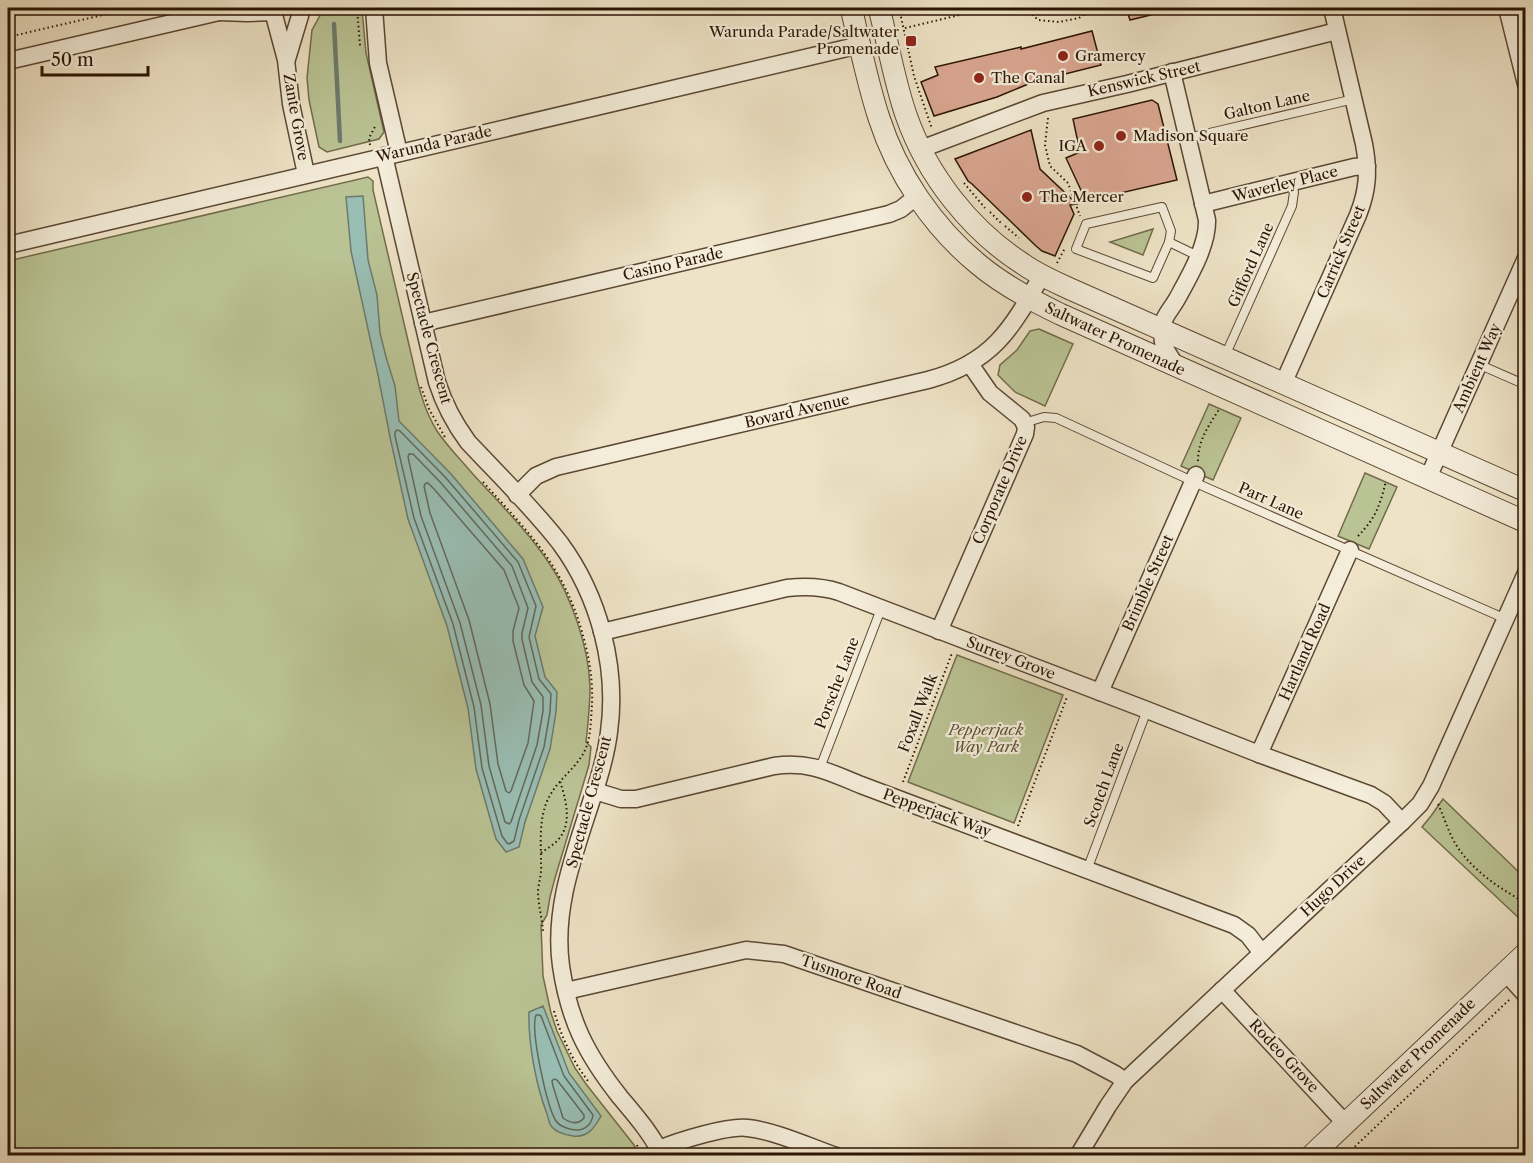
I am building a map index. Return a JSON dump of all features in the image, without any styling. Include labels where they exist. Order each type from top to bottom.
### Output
[{"type":"street","points":[[8,62],[225,10],[270,11],[280,17],[292,16],[303,8]]},
{"type":"street","name":"Zante Grove","points":[[286,60],[303,8]]},
{"type":"street","name":"Spectacle Crescent","points":[[374,8],[385,156],[437,382],[451,417],[468,442],[548,528],[569,557],[586,588],[602,632],[609,667],[610,719],[606,749],[595,791],[562,902],[560,954],[572,1016],[585,1046],[660,1152]]},
{"type":"street","name":"Saltwater Promenade","points":[[851,8],[879,118],[899,164],[918,196],[942,228],[959,247],[999,280],[1029,299],[1177,368],[1526,522]]},
{"type":"street","name":"Saltwater Promenade","points":[[879,8],[903,106],[929,146],[936,175],[961,210],[1010,255],[1049,269],[1167,332],[1526,491]]},
{"type":"street","name":"Carrick Street","points":[[1283,384],[1366,193],[1367,166],[1364,144],[1332,8]]},
{"type":"street","points":[[1507,8],[1526,84]]},
{"type":"street","name":"Zante Grove","points":[[270,11],[286,60],[291,104],[306,174]]},
{"type":"street","name":"Kenswick Street","points":[[929,146],[1043,103],[1337,31]]},
{"type":"street","name":"Warunda Parade","points":[[8,245],[860,45]]},
{"type":"street","points":[[1172,72],[1208,230],[1205,242],[1176,301],[1163,320],[1167,332],[1165,349],[1177,368]]},
{"type":"street","name":"Waverley Place","points":[[1203,204],[1354,167],[1367,166]]},
{"type":"street","name":"Casino Parade","points":[[423,322],[889,214],[901,209],[918,196]]},
{"type":"street","name":"Ambient Way","points":[[1428,478],[1478,364],[1521,282],[1526,258]]},
{"type":"street","name":"Bovard Avenue","points":[[517,495],[536,476],[556,467],[928,381],[954,372],[970,364],[1001,339],[1049,269]]},
{"type":"street","name":"Corporate Drive","points":[[939,631],[1025,434],[1024,423],[1020,416],[990,393],[970,364]]},
{"type":"street","name":"Brimble Street","points":[[1100,692],[1196,472]]},
{"type":"street","name":"Hartland Road","points":[[1259,754],[1352,545]]},
{"type":"street","name":"Hugo Drive","points":[[1078,1155],[1125,1081],[1420,804],[1431,786],[1526,573]]},
{"type":"street","name":"Surrey Grove","points":[[602,632],[787,588],[813,586],[832,590],[1371,795],[1384,803],[1402,822]]},
{"type":"street","name":"Pepperjack Way","points":[[595,791],[621,799],[636,800],[774,766],[802,764],[820,768],[1233,926],[1248,935],[1262,953]]},
{"type":"street","name":"Tusmore Road","points":[[566,991],[746,950],[784,954],[1077,1054],[1125,1081]]},
{"type":"street","name":"Saltwater Promenade","points":[[1311,1155],[1526,953]]},
{"type":"street","points":[[1505,972],[1523,992]]},
{"type":"street","name":"Rodeo Grove","points":[[1222,990],[1346,1124]]},
{"type":"street","points":[[660,1152],[673,1142],[740,1127],[772,1134],[836,1155]]},
{"type":"lane","name":"Galton Lane","points":[[1188,138],[1354,99]]},
{"type":"lane","name":"Gifford Lane","points":[[1224,358],[1292,206],[1294,192],[1292,183]]},
{"type":"lane","points":[[1162,207],[1171,231],[1169,242],[1153,278],[1076,249],[1086,224],[1162,207]]},
{"type":"lane","points":[[1169,242],[1198,256]]},
{"type":"lane","points":[[1478,364],[1526,385]]},
{"type":"lane","name":"Parr Lane","points":[[1024,423],[1044,417],[1056,418],[1196,472],[1506,618]]},
{"type":"lane","name":"Porsche Lane","points":[[820,768],[881,609]]},
{"type":"lane","name":"Scotch Lane","points":[[1087,870],[1147,710]]},
{"type":"path","points":[[8,37],[133,8]]},
{"type":"path","points":[[357,8],[361,50]]},
{"type":"path","points":[[899,8],[914,76],[927,117],[929,146]]},
{"type":"path","points":[[904,28],[989,8]]},
{"type":"path","points":[[1026,8],[1038,20],[1059,22],[1079,18],[1094,8]]},
{"type":"path","points":[[374,116],[376,126],[369,138],[385,156]]},
{"type":"path","points":[[1048,118],[1045,145],[1050,166],[1068,183],[1080,216],[1078,221]]},
{"type":"path","points":[[960,177],[986,209],[1024,241]]},
{"type":"path","points":[[1049,269],[1068,242]]},
{"type":"path","points":[[420,385],[429,409],[447,441]]},
{"type":"path","points":[[1196,472],[1203,433],[1220,408]]},
{"type":"path","points":[[479,477],[532,536],[555,567],[574,604],[585,641],[592,679],[592,710],[589,739],[585,751],[550,794],[543,816],[540,837],[542,866],[538,890],[543,932]]},
{"type":"path","points":[[1352,545],[1368,526],[1380,504],[1386,481]]},
{"type":"path","name":"Foxall Walk","points":[[903,782],[953,652]]},
{"type":"path","points":[[1018,826],[1068,696]]},
{"type":"path","points":[[541,853],[556,842],[567,820],[567,809],[560,781]]},
{"type":"path","points":[[1438,804],[1454,841],[1472,864],[1491,881],[1526,903]]},
{"type":"path","points":[[1345,1155],[1523,992]]},
{"type":"path","points":[[636,1144],[641,1155]]},
{"type":"green space","points":[[344,8],[362,10],[366,53],[384,132],[379,139],[327,152],[319,147],[309,100],[307,78],[312,30],[322,12]]},
{"type":"green space","points":[[368,177],[373,181],[373,190],[417,380],[428,415],[445,442],[522,528],[549,563],[565,590],[582,639],[590,687],[586,742],[591,747],[589,765],[555,878],[547,915],[541,925],[543,976],[557,1031],[575,1068],[634,1145],[639,1155],[17,1155],[8,1113],[8,261]]},
{"type":"green space","points":[[1153,229],[1143,255],[1110,242]]},
{"type":"green space","points":[[1039,329],[1073,344],[1045,406],[1015,392],[998,375],[1000,365],[1017,350],[1030,331]]},
{"type":"green space","points":[[1209,404],[1241,418],[1213,480],[1181,466]]},
{"type":"green space","points":[[1365,473],[1397,487],[1369,549],[1338,536]]},
{"type":"green space","name":"Pepperjack Way Park","points":[[957,655],[1063,695],[1014,823],[908,782]]},
{"type":"green space","points":[[1443,799],[1525,878],[1525,917],[1522,921],[1422,827]]},
{"type":"water","points":[[363,196],[368,260],[377,295],[380,333],[395,386],[399,421],[451,474],[523,559],[543,607],[535,636],[545,677],[557,692],[556,712],[550,749],[525,822],[519,847],[506,852],[496,839],[476,769],[468,708],[447,626],[408,519],[390,437],[351,251],[346,197]]},
{"type":"water","points":[[543,1006],[569,1073],[601,1116],[593,1128],[583,1135],[571,1136],[554,1129],[549,1122],[543,1103],[531,1050],[529,1012]]},
{"type":"building","points":[[1126,8],[1162,8],[1163,12],[1130,20]]},
{"type":"building","name":"The Canal","points":[[1092,31],[1101,65],[1033,82],[997,97],[934,116],[921,82],[938,75],[935,67]]},
{"type":"building","name":"Madison Square","points":[[1152,100],[1158,104],[1177,180],[1086,201],[1066,158],[1080,152],[1073,119]]},
{"type":"building","name":"The Mercer","points":[[1031,130],[1040,169],[1077,204],[1070,205],[1074,214],[1055,256],[1036,246],[968,181],[955,159]]},
{"type":"waterway","points":[[334,24],[340,141]]},
{"type":"place","name":"Warunda Parade/Saltwater Promenade","points":[[911,41]]},
{"type":"place","name":"Gramercy","points":[[1063,56]]},
{"type":"place","name":"The Canal","points":[[979,78]]},
{"type":"place","name":"Madison Square","points":[[1121,136]]},
{"type":"place","name":"IGA","points":[[1099,146]]},
{"type":"place","name":"The Mercer","points":[[1027,197]]}]
